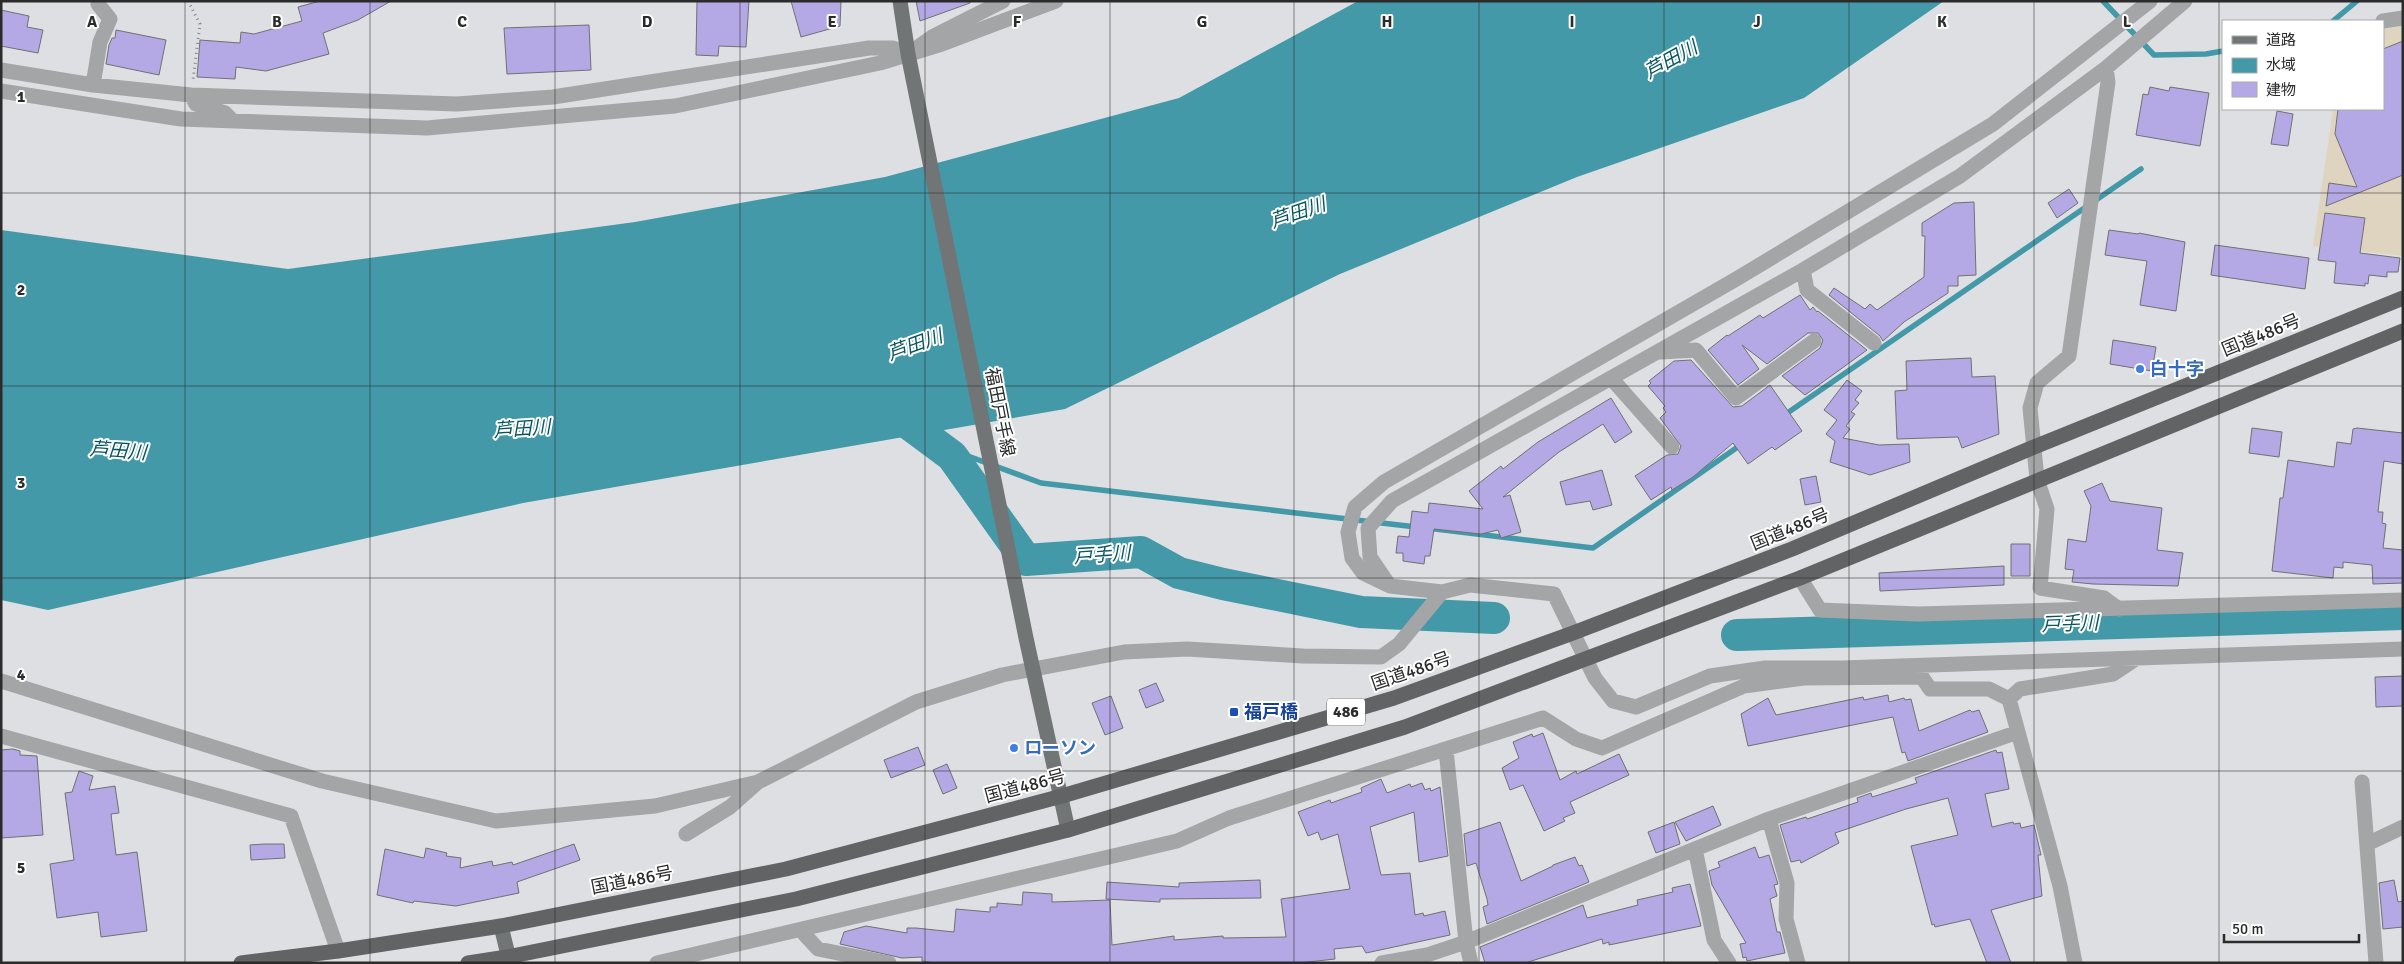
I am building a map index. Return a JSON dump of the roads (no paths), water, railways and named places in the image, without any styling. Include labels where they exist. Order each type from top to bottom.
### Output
[{"type":"highway","name":"国道486号","points":[[241,963],[338,951],[501,926],[786,869],[1062,796],[1394,698],[1573,633],[1792,549],[2034,447],[2403,298]]},
{"type":"highway","name":"486","points":[[468,963],[508,960],[796,899],[1068,830],[1405,728],[1800,578],[2037,479],[2403,331]]},
{"type":"main road","name":"福田戸手線","points":[[900,1],[909,59],[1026,638],[1068,830]]},
{"type":"main road","points":[[501,926],[508,960]]},
{"type":"street","points":[[909,59],[954,24],[1003,1]]},
{"type":"street","points":[[1,91],[181,119],[427,128],[675,106],[880,63],[909,59],[942,44],[1056,1]]},
{"type":"street","points":[[1918,671],[1765,668],[1710,676],[1636,707],[1613,701],[1595,678],[1554,594],[1470,585],[1442,592],[1390,586],[1363,573],[1352,558],[1348,532],[1355,507],[1384,482],[1738,278],[1993,124],[2150,1]]},
{"type":"street","points":[[1390,586],[1370,557],[1368,528],[1392,501],[1803,270],[1960,176],[2106,68],[2185,1]]},
{"type":"street","points":[[93,85],[100,42],[110,19],[98,4]]},
{"type":"street","points":[[2384,21],[2403,18]]},
{"type":"street","points":[[1,70],[93,85],[191,95],[457,104],[553,97],[869,48],[892,48],[909,59]]},
{"type":"street","points":[[2106,68],[2108,82],[2069,356],[2037,383],[2030,408],[2037,479],[2047,509],[2040,588],[2104,598],[2119,609]]},
{"type":"street","points":[[191,95],[196,104],[225,113],[233,121]]},
{"type":"street","points":[[1803,270],[1807,290],[1874,343]]},
{"type":"street","points":[[1657,352],[1696,350],[1736,398],[1814,341]]},
{"type":"street","points":[[1611,378],[1672,447]]},
{"type":"street","points":[[1800,578],[1820,610],[1918,614],[2403,600]]},
{"type":"street","points":[[1,681],[322,781],[496,821],[655,806],[758,782],[916,702],[1002,675],[1124,652],[1187,649],[1303,656],[1382,657],[1399,644],[1442,592]]},
{"type":"street","points":[[657,963],[1177,841],[1229,818],[1543,718],[1576,739],[1602,748],[1744,686],[1804,678],[2137,658],[2403,649]]},
{"type":"street","points":[[2009,699],[2020,690],[2113,674],[2137,658]]},
{"type":"street","points":[[1918,671],[1930,690],[1989,689],[2009,699],[2060,886],[2075,963]]},
{"type":"street","points":[[1382,963],[1427,955],[1466,942],[1769,819],[2018,732]]},
{"type":"street","points":[[1,736],[291,816],[338,951]]},
{"type":"street","points":[[1446,750],[1466,942],[1471,963]]},
{"type":"street","points":[[686,834],[730,807],[758,782]]},
{"type":"street","points":[[2362,782],[2376,963]]},
{"type":"street","points":[[1769,819],[1787,883],[1786,919],[1798,963]]},
{"type":"street","points":[[2367,844],[2403,827]]},
{"type":"street","points":[[1695,849],[1714,940],[1729,963]]},
{"type":"street","points":[[803,930],[804,935],[818,949],[888,963]]},
{"type":"water","name":"芦田川","points":[[1358,1],[1944,1],[1804,98],[1577,177],[1340,274],[1065,409],[523,503],[48,610],[1,600],[1,230],[288,269],[635,222],[885,177],[1179,98]]},
{"type":"waterway","points":[[2103,1],[2154,55],[2206,54],[2222,51]]},
{"type":"waterway","points":[[2334,20],[2357,1]]},
{"type":"waterway","points":[[1783,416],[2141,169]]},
{"type":"waterway","name":"戸手川","points":[[886,407],[952,456],[1026,560],[1141,552],[1179,573],[1223,584],[1361,612],[1494,618]]},
{"type":"waterway","points":[[923,429],[957,452],[1041,483],[1416,527]]},
{"type":"waterway","points":[[1427,528],[1593,548],[1742,444]]},
{"type":"waterway","name":"戸手川","points":[[1737,635],[2403,614]]},
{"type":"place","name":"白十字","points":[[2140,369]]},
{"type":"place","name":"福戸橋","points":[[1234,712]]},
{"type":"place","name":"ローソン","points":[[1014,748]]}]
